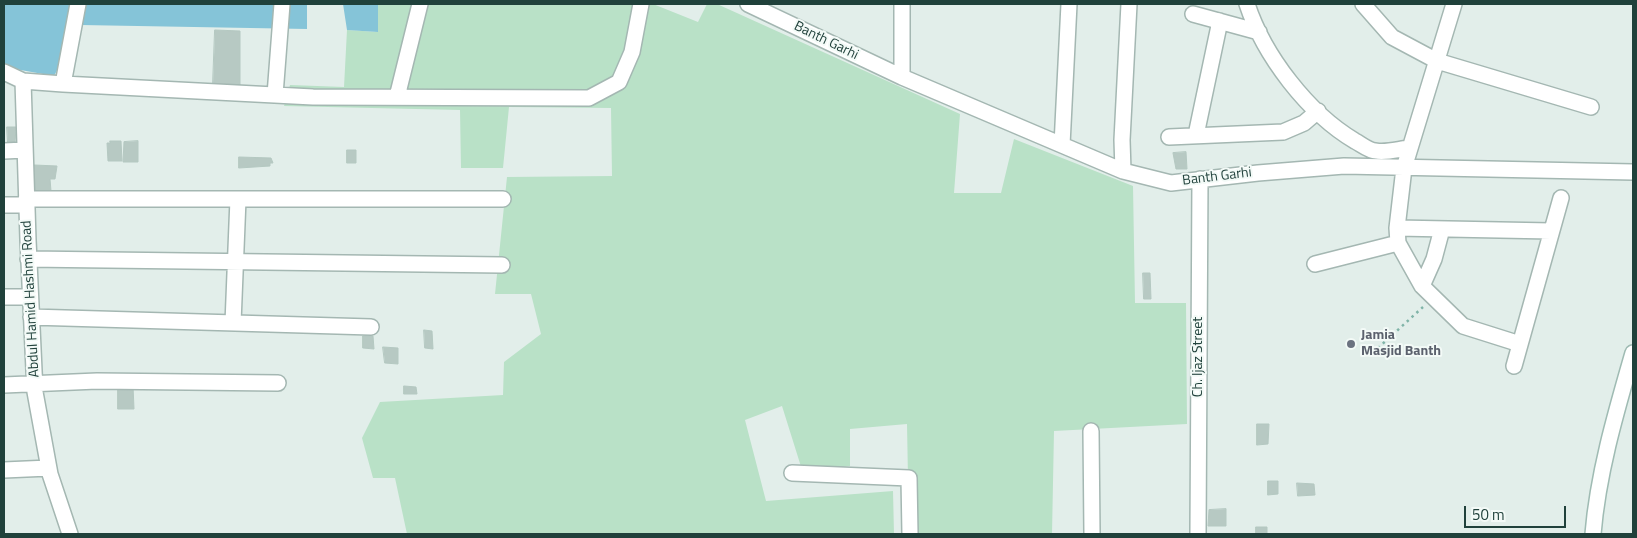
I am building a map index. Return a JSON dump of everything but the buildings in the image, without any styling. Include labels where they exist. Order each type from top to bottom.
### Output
[{"type":"street","points":[[63,84],[78,4]]},
{"type":"street","points":[[275,95],[282,4]]},
{"type":"street","points":[[398,97],[420,4]]},
{"type":"street","points":[[4,72],[23,81],[314,97],[589,98],[619,82],[632,52],[641,4]]},
{"type":"street","name":"Banth Garhi","points":[[748,4],[902,77],[1123,171],[1171,183],[1344,166],[1633,172]]},
{"type":"street","points":[[902,4],[902,77]]},
{"type":"street","points":[[1062,145],[1069,4]]},
{"type":"street","points":[[1123,171],[1122,140],[1129,4]]},
{"type":"street","points":[[1247,4],[1270,53],[1291,82],[1318,111],[1347,135],[1374,152],[1410,148]]},
{"type":"street","points":[[1363,4],[1392,37],[1438,61],[1591,107]]},
{"type":"street","points":[[1454,4],[1404,168],[1398,236],[1422,286],[1463,326],[1520,344]]},
{"type":"street","points":[[1193,14],[1259,32]]},
{"type":"street","points":[[1196,135],[1220,21]]},
{"type":"street","name":"Abdul Hamid Hashmi Road","points":[[23,81],[34,384],[49,468],[70,534]]},
{"type":"street","points":[[1169,136],[1283,132],[1304,123],[1318,111]]},
{"type":"street","points":[[4,150],[25,150]]},
{"type":"street","name":"Ch. Ijaz Street","points":[[1198,534],[1200,179]]},
{"type":"street","points":[[1514,366],[1561,198]]},
{"type":"street","points":[[233,323],[238,199]]},
{"type":"street","points":[[4,206],[26,202],[238,199],[503,200]]},
{"type":"street","points":[[1422,286],[1434,259],[1442,229]]},
{"type":"street","points":[[1315,264],[1398,236],[1442,229],[1551,231]]},
{"type":"street","points":[[28,259],[502,265]]},
{"type":"street","points":[[4,297],[30,297]]},
{"type":"street","points":[[31,317],[371,327]]},
{"type":"street","points":[[1593,534],[1594,516],[1607,451],[1633,353]]},
{"type":"street","points":[[4,385],[97,381],[278,383]]},
{"type":"street","points":[[1091,431],[1092,534]]},
{"type":"street","points":[[4,470],[49,468]]},
{"type":"street","points":[[792,473],[909,478],[910,534]]},
{"type":"path","points":[[1378,348],[1433,297]]},
{"type":"green space","points":[[378,4],[653,4],[698,22],[707,4],[717,4],[960,114],[954,193],[1001,193],[1014,139],[1133,186],[1135,303],[1186,303],[1187,424],[1054,431],[1052,534],[909,534],[907,424],[850,429],[850,466],[803,473],[782,406],[745,420],[766,501],[893,491],[894,534],[407,534],[395,478],[373,478],[362,438],[380,402],[503,395],[504,362],[541,334],[531,294],[495,294],[507,177],[612,176],[611,108],[509,107],[503,168],[461,168],[460,110],[284,106],[290,85],[344,87],[347,30],[378,32]]},
{"type":"water","points":[[4,4],[307,4],[307,29],[81,25],[54,76],[4,67]]},
{"type":"water","points":[[343,4],[378,4],[378,32],[347,30]]},
{"type":"place","name":"Jamia Masjid Banth","points":[[1351,344]]}]
